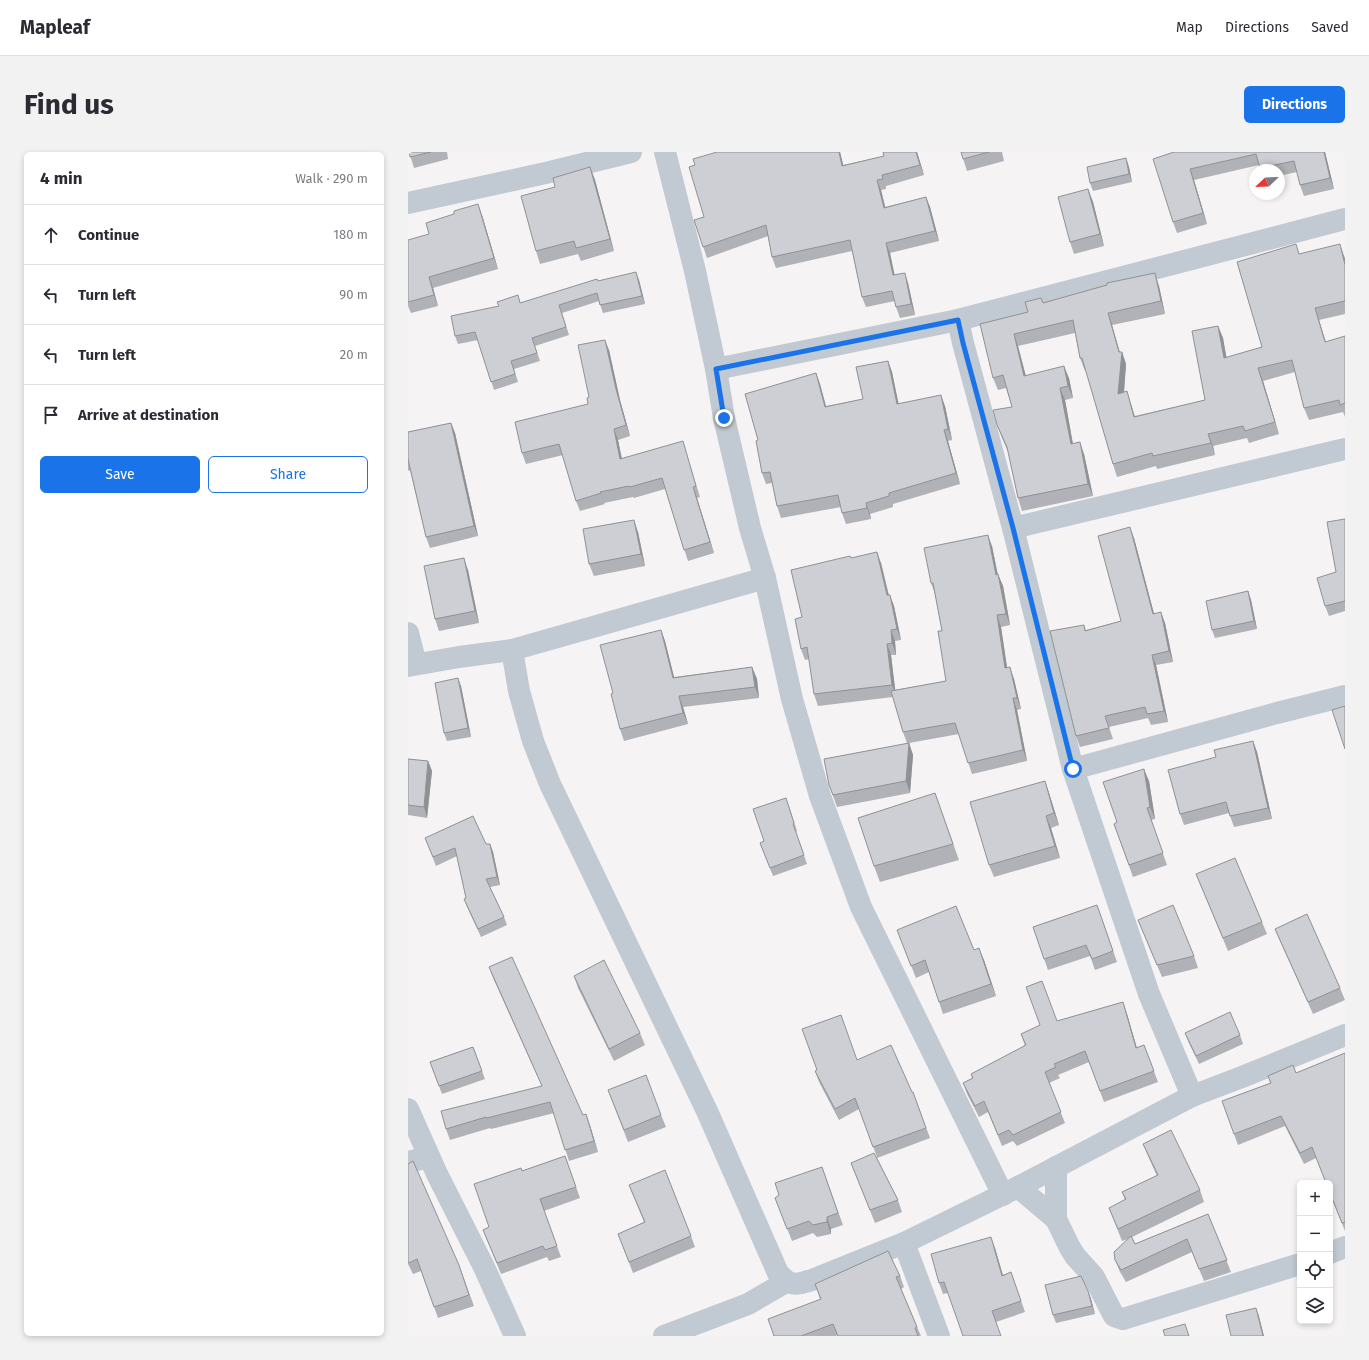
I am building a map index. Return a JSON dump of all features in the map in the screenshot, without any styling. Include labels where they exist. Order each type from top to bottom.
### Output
[{"type":"street","points":[[408,203],[631,152]]},
{"type":"street","points":[[665,152],[695,271],[716,369],[724,418],[750,528],[765,578],[792,699],[817,788],[861,908],[1010,1191],[1056,1219]]},
{"type":"street","points":[[716,369],[958,320],[1345,219]]},
{"type":"street","points":[[958,320],[1013,528],[1073,769],[1149,994],[1192,1096]]},
{"type":"street","points":[[1013,528],[1345,449]]},
{"type":"street","points":[[408,632],[412,665],[512,650],[765,578]]},
{"type":"street","points":[[512,650],[519,691],[534,741],[550,784],[707,1111],[778,1273],[786,1282],[797,1284],[812,1280],[904,1243],[1010,1191],[1192,1096],[1345,1035]]},
{"type":"street","points":[[1073,769],[1277,712],[1345,696]]},
{"type":"street","points":[[408,1110],[429,1157],[484,1267],[515,1336]]},
{"type":"street","points":[[408,1162],[429,1157]]},
{"type":"street","points":[[1056,1167],[1056,1219],[1068,1246],[1094,1277],[1114,1316],[1124,1319],[1297,1265]]},
{"type":"street","points":[[904,1243],[939,1336]]},
{"type":"street","points":[[1332,1252],[1345,1247]]},
{"type":"street","points":[[664,1336],[748,1304],[786,1282]]},
{"type":"building","points":[[409,152],[431,152],[410,157]]},
{"type":"building","points":[[717,152],[839,152],[842,166],[884,156],[883,152],[916,152],[920,165],[882,175],[883,179],[877,180],[884,208],[926,197],[935,231],[886,243],[893,275],[905,273],[911,304],[896,307],[892,291],[862,297],[850,240],[772,257],[766,225],[703,247],[694,220],[704,217],[689,167],[695,165],[693,159]]},
{"type":"building","points":[[961,152],[989,152],[963,159]]},
{"type":"building","points":[[1174,152],[1324,152],[1330,178],[1300,185],[1294,161],[1279,164],[1259,164],[1256,154],[1190,169],[1203,213],[1173,222],[1153,159]]},
{"type":"building","points":[[1126,158],[1129,174],[1090,183],[1087,167]]},
{"type":"building","points":[[590,167],[610,239],[576,248],[574,241],[536,251],[521,196],[555,187],[553,178]]},
{"type":"building","points":[[1088,189],[1100,234],[1070,242],[1058,197]]},
{"type":"building","points":[[478,204],[494,258],[429,277],[434,295],[408,302],[408,240],[429,234],[426,223],[454,214],[454,211]]},
{"type":"building","points":[[1296,244],[1299,254],[1340,244],[1345,265],[1345,301],[1315,308],[1325,342],[1345,336],[1345,403],[1340,405],[1339,400],[1304,408],[1292,360],[1258,368],[1275,422],[1245,431],[1243,426],[1208,434],[1211,443],[1153,456],[1152,453],[1113,464],[1082,358],[1080,358],[1073,320],[1014,334],[1024,376],[1064,366],[1068,386],[1060,388],[1071,444],[1080,442],[1088,484],[1018,498],[1007,447],[997,425],[993,410],[1012,407],[1003,375],[993,378],[980,324],[1028,312],[1025,302],[1041,298],[1043,303],[1107,285],[1107,283],[1155,273],[1161,301],[1108,313],[1119,352],[1122,352],[1118,394],[1127,391],[1134,417],[1205,400],[1192,331],[1218,326],[1224,358],[1262,347],[1237,262]]},
{"type":"building","points":[[636,272],[642,296],[600,305],[597,293],[559,305],[566,327],[532,338],[537,353],[511,361],[515,374],[491,382],[475,332],[455,336],[451,316],[499,306],[497,302],[518,295],[520,303],[597,279],[598,281]]},
{"type":"building","points":[[605,340],[626,425],[614,429],[620,459],[683,441],[696,486],[693,487],[710,542],[684,550],[662,478],[630,487],[600,492],[601,493],[576,501],[559,444],[522,453],[515,422],[588,404],[587,398],[589,397],[578,345]]},
{"type":"building","points":[[888,361],[897,404],[941,395],[948,429],[944,430],[956,473],[889,493],[889,496],[866,503],[867,508],[842,513],[838,495],[777,506],[770,472],[762,473],[756,441],[758,440],[745,394],[816,373],[825,407],[863,399],[856,367]]},
{"type":"building","points":[[451,423],[474,526],[426,537],[408,459],[408,432]]},
{"type":"building","points":[[1345,519],[1345,601],[1325,606],[1317,578],[1336,572],[1327,522]]},
{"type":"building","points":[[634,520],[641,554],[589,564],[583,529]]},
{"type":"building","points":[[1130,527],[1153,614],[1161,612],[1169,651],[1152,655],[1164,711],[1147,714],[1145,707],[1105,716],[1109,728],[1076,736],[1050,631],[1084,625],[1085,631],[1121,621],[1098,536]]},
{"type":"building","points":[[988,535],[1006,614],[997,615],[1005,668],[1010,667],[1017,698],[1013,698],[1023,750],[968,763],[955,723],[903,732],[891,691],[946,681],[938,631],[942,631],[933,583],[931,583],[924,548]]},
{"type":"building","points":[[877,552],[887,595],[890,595],[897,629],[891,630],[892,643],[887,644],[892,685],[814,694],[807,647],[801,649],[795,619],[802,617],[791,570],[850,556],[851,558]]},
{"type":"building","points":[[464,558],[475,611],[435,619],[424,566]]},
{"type":"building","points":[[1248,591],[1254,621],[1212,630],[1206,601]]},
{"type":"building","points":[[661,630],[673,678],[752,667],[755,687],[679,696],[683,713],[620,729],[611,694],[613,693],[600,645]]},
{"type":"building","points":[[458,678],[468,728],[444,733],[435,683]]},
{"type":"building","points":[[1345,706],[1345,749],[1332,710]]},
{"type":"building","points":[[1253,741],[1268,808],[1230,816],[1226,802],[1180,814],[1168,770],[1216,757],[1214,750]]},
{"type":"building","points":[[909,743],[906,781],[833,795],[829,785],[824,759]]},
{"type":"building","points":[[408,759],[428,761],[424,807],[408,805]]},
{"type":"building","points":[[1144,769],[1150,807],[1147,808],[1163,853],[1129,865],[1114,824],[1117,822],[1103,782]]},
{"type":"building","points":[[1045,781],[1054,813],[1046,816],[1055,846],[989,865],[970,802]]},
{"type":"building","points":[[935,793],[953,844],[874,866],[858,818]]},
{"type":"building","points":[[786,798],[804,855],[770,868],[760,843],[764,841],[753,809]]},
{"type":"building","points":[[473,816],[486,844],[490,844],[497,877],[486,879],[504,917],[478,929],[464,899],[466,898],[455,848],[433,857],[425,838]]},
{"type":"building","points":[[1235,858],[1262,922],[1223,938],[1196,874]]},
{"type":"building","points":[[1097,905],[1113,951],[1092,959],[1086,945],[1044,959],[1033,927]]},
{"type":"building","points":[[1173,905],[1194,956],[1157,965],[1138,920]]},
{"type":"building","points":[[956,906],[974,950],[979,948],[991,984],[939,1002],[925,960],[911,966],[897,930]]},
{"type":"building","points":[[1307,914],[1340,988],[1308,1002],[1275,929]]},
{"type":"building","points":[[512,957],[583,1115],[586,1114],[594,1141],[565,1150],[550,1102],[487,1118],[486,1117],[446,1129],[441,1111],[542,1086],[489,967]]},
{"type":"building","points":[[604,960],[640,1033],[609,1049],[574,976]]},
{"type":"building","points":[[1042,981],[1057,1021],[1123,1002],[1136,1048],[1144,1045],[1154,1071],[1100,1091],[1085,1051],[1054,1064],[1056,1067],[1045,1072],[1061,1112],[1013,1135],[1009,1130],[998,1135],[984,1101],[975,1106],[963,1083],[973,1078],[971,1074],[1026,1045],[1021,1034],[1040,1025],[1026,987]]},
{"type":"building","points":[[1230,1012],[1240,1035],[1196,1056],[1185,1033]]},
{"type":"building","points":[[841,1015],[857,1060],[891,1045],[913,1092],[926,1128],[873,1147],[855,1098],[835,1109],[815,1071],[817,1070],[802,1029]]},
{"type":"building","points":[[473,1047],[482,1071],[439,1086],[430,1062]]},
{"type":"building","points":[[1345,1053],[1345,1222],[1342,1223],[1333,1200],[1333,1180],[1325,1180],[1312,1147],[1300,1153],[1281,1116],[1234,1134],[1222,1101],[1271,1083],[1268,1076],[1293,1065],[1296,1073]]},
{"type":"building","points":[[646,1075],[661,1115],[624,1130],[608,1090]]},
{"type":"building","points":[[1171,1130],[1200,1190],[1118,1229],[1109,1208],[1126,1199],[1122,1192],[1158,1175],[1143,1144]]},
{"type":"building","points":[[874,1153],[898,1200],[870,1210],[851,1163]]},
{"type":"building","points":[[565,1156],[576,1187],[540,1199],[557,1246],[545,1250],[543,1246],[497,1263],[483,1230],[489,1227],[474,1184],[521,1168],[522,1171]]},
{"type":"building","points":[[413,1161],[459,1265],[469,1295],[434,1307],[417,1259],[409,1263],[408,1262],[408,1164]]},
{"type":"building","points":[[822,1167],[838,1213],[827,1217],[827,1222],[813,1225],[809,1221],[787,1229],[775,1198],[779,1195],[775,1183]]},
{"type":"building","points":[[665,1170],[691,1236],[629,1262],[618,1234],[645,1222],[629,1185]]},
{"type":"building","points":[[1208,1214],[1227,1260],[1199,1269],[1187,1239],[1121,1270],[1115,1260],[1114,1252],[1131,1236],[1135,1244]]},
{"type":"building","points":[[991,1237],[1002,1276],[1011,1272],[1021,1301],[992,1311],[1001,1336],[963,1336],[944,1282],[939,1283],[931,1254]]},
{"type":"building","points":[[888,1251],[900,1276],[896,1277],[917,1327],[915,1328],[918,1336],[838,1336],[833,1324],[801,1336],[774,1336],[768,1319],[821,1299],[815,1284]]},
{"type":"building","points":[[1081,1276],[1088,1291],[1092,1306],[1053,1315],[1045,1285]]},
{"type":"building","points":[[1256,1308],[1263,1336],[1231,1336],[1226,1315]]},
{"type":"building","points":[[1185,1324],[1189,1336],[1165,1336],[1163,1330]]},
{"type":"route","points":[[724,418],[716,369],[958,320],[1013,528],[1073,769]]}]
